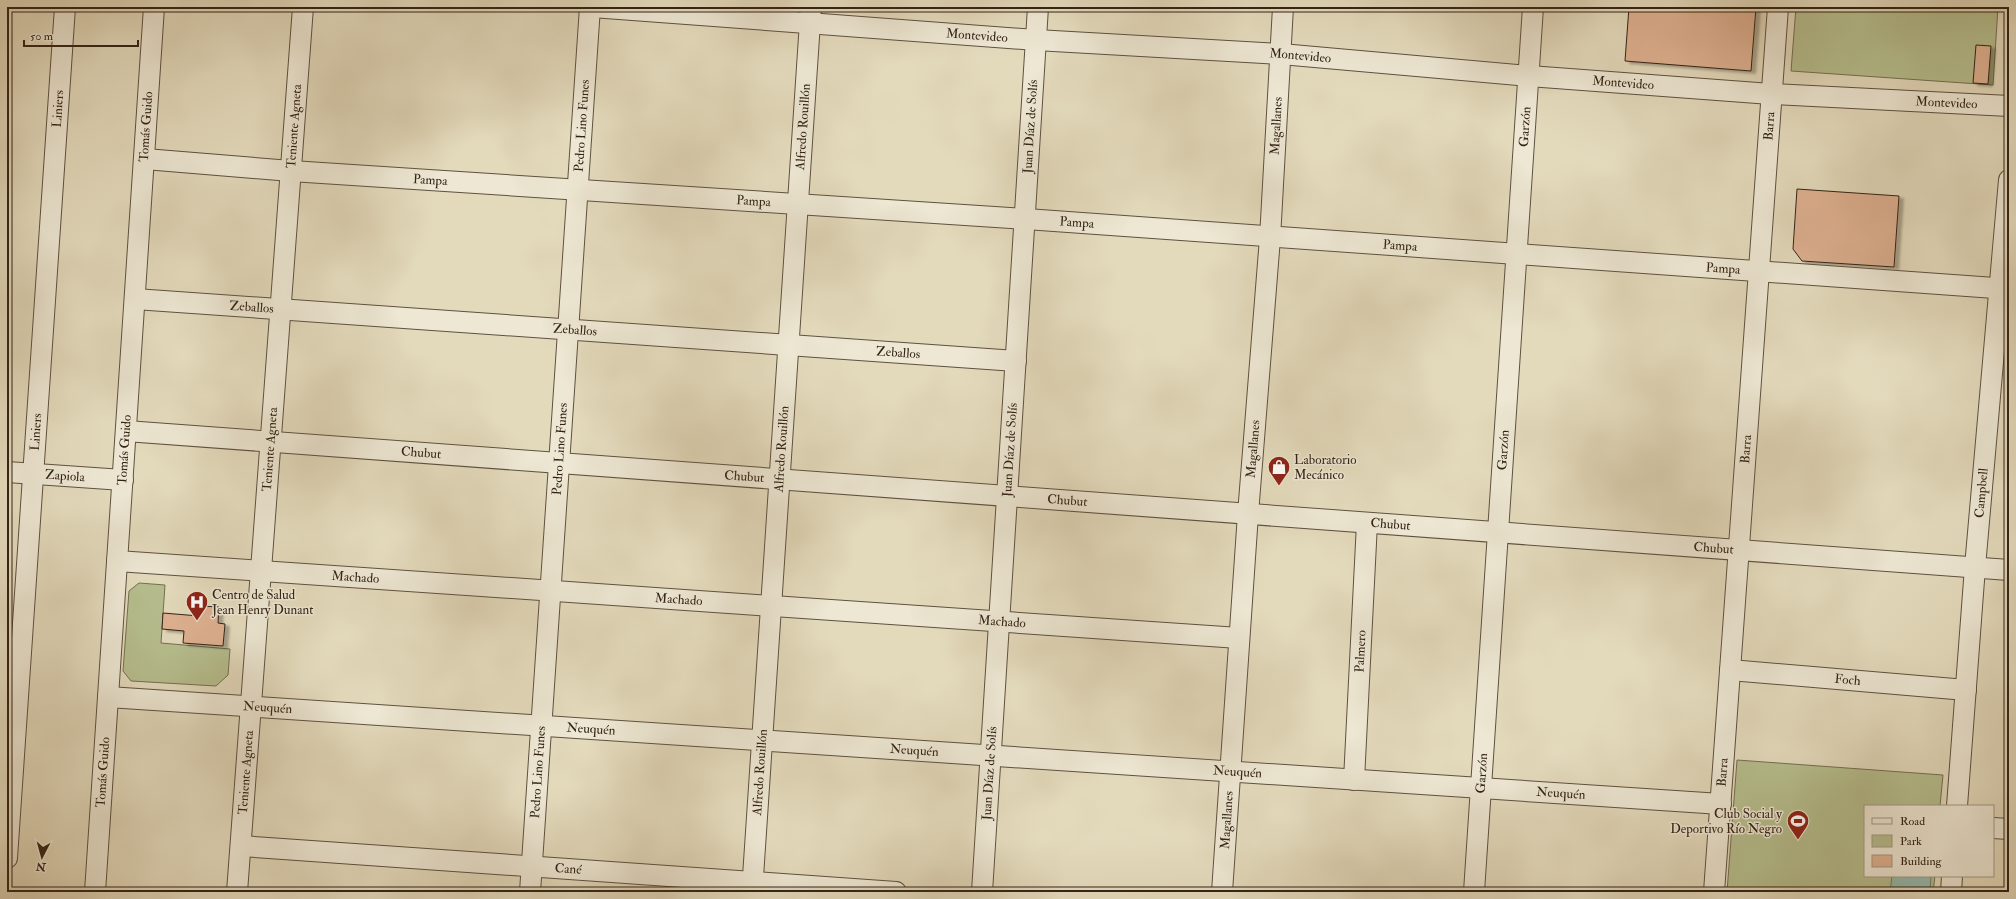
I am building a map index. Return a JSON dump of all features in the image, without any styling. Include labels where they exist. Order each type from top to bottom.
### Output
[{"type":"street","name":"Liniers","points":[[7,858],[65,7]]},
{"type":"street","name":"Tomás Guido","points":[[95,892],[154,7]]},
{"type":"street","name":"Teniente Agneta","points":[[237,892],[303,7]]},
{"type":"street","name":"Montevideo","points":[[591,7],[811,15],[1036,40],[1281,54],[1528,76],[1771,94],[2009,106]]},
{"type":"street","name":"Pedro Lino Funes","points":[[530,892],[591,7]]},
{"type":"street","name":"Juan Díaz de Solís","points":[[982,892],[1026,219],[1038,7]]},
{"type":"street","name":"Magallanes","points":[[1222,892],[1248,514],[1270,238],[1283,7]]},
{"type":"street","name":"Garzón","points":[[1474,892],[1533,7]]},
{"type":"street","name":"Barra","points":[[1714,892],[1778,7]]},
{"type":"street","name":"Alfredo Rouillón","points":[[753,887],[771,606],[800,205],[811,15]]},
{"type":"street","name":"Pampa","points":[[145,159],[291,171],[1026,219],[1270,238],[2004,289]]},
{"type":"street","name":"Campbell","points":[[1958,805],[1975,567],[2004,289],[2009,180]]},
{"type":"street","name":"Zeballos","points":[[135,300],[1016,361]]},
{"type":"street","name":"Chubut","points":[[126,432],[2009,570]]},
{"type":"street","name":"Zapiola","points":[[7,472],[123,480]]},
{"type":"street","name":"Palmero","points":[[1354,780],[1367,523]]},
{"type":"street","name":"Machado","points":[[117,561],[1239,638]]},
{"type":"street","name":"Foch","points":[[1730,670],[1966,690]]},
{"type":"street","name":"Neuquén","points":[[108,697],[251,708],[1721,804]]},
{"type":"street","points":[[1994,828],[2009,829]]},
{"type":"street","name":"Cané","points":[[241,846],[532,866],[753,887],[896,892]]},
{"type":"street","points":[[1951,892],[1952,877]]},
{"type":"green space","points":[[1796,7],[1998,7],[1993,85],[1791,71]]},
{"type":"green space","points":[[139,583],[165,585],[161,643],[230,649],[228,675],[216,686],[131,681],[123,671],[129,591]]},
{"type":"green space","name":"Club Social y Deportivo Río Negro","points":[[1737,760],[1943,775],[1940,805],[1864,805],[1864,877],[1935,877],[1933,892],[1727,892]]},
{"type":"water","points":[[1892,877],[1931,877],[1930,892],[1890,892]]},
{"type":"building","points":[[1629,7],[1756,7],[1751,71],[1625,61]]},
{"type":"building","points":[[1976,45],[1991,46],[1988,84],[1973,83]]},
{"type":"building","points":[[1797,189],[1899,196],[1894,267],[1802,261],[1793,249]]},
{"type":"building","points":[[200,606],[219,607],[218,623],[225,624],[223,646],[183,643],[184,631],[162,629],[163,613],[199,616]]},
{"type":"place","name":"Laboratorio Mecánico","points":[[1279,486]]},
{"type":"place","name":"Centro de Salud Jean Henry Dunant","points":[[197,622]]},
{"type":"place","name":"Club Social y Deportivo Río Negro","points":[[1798,840]]}]
